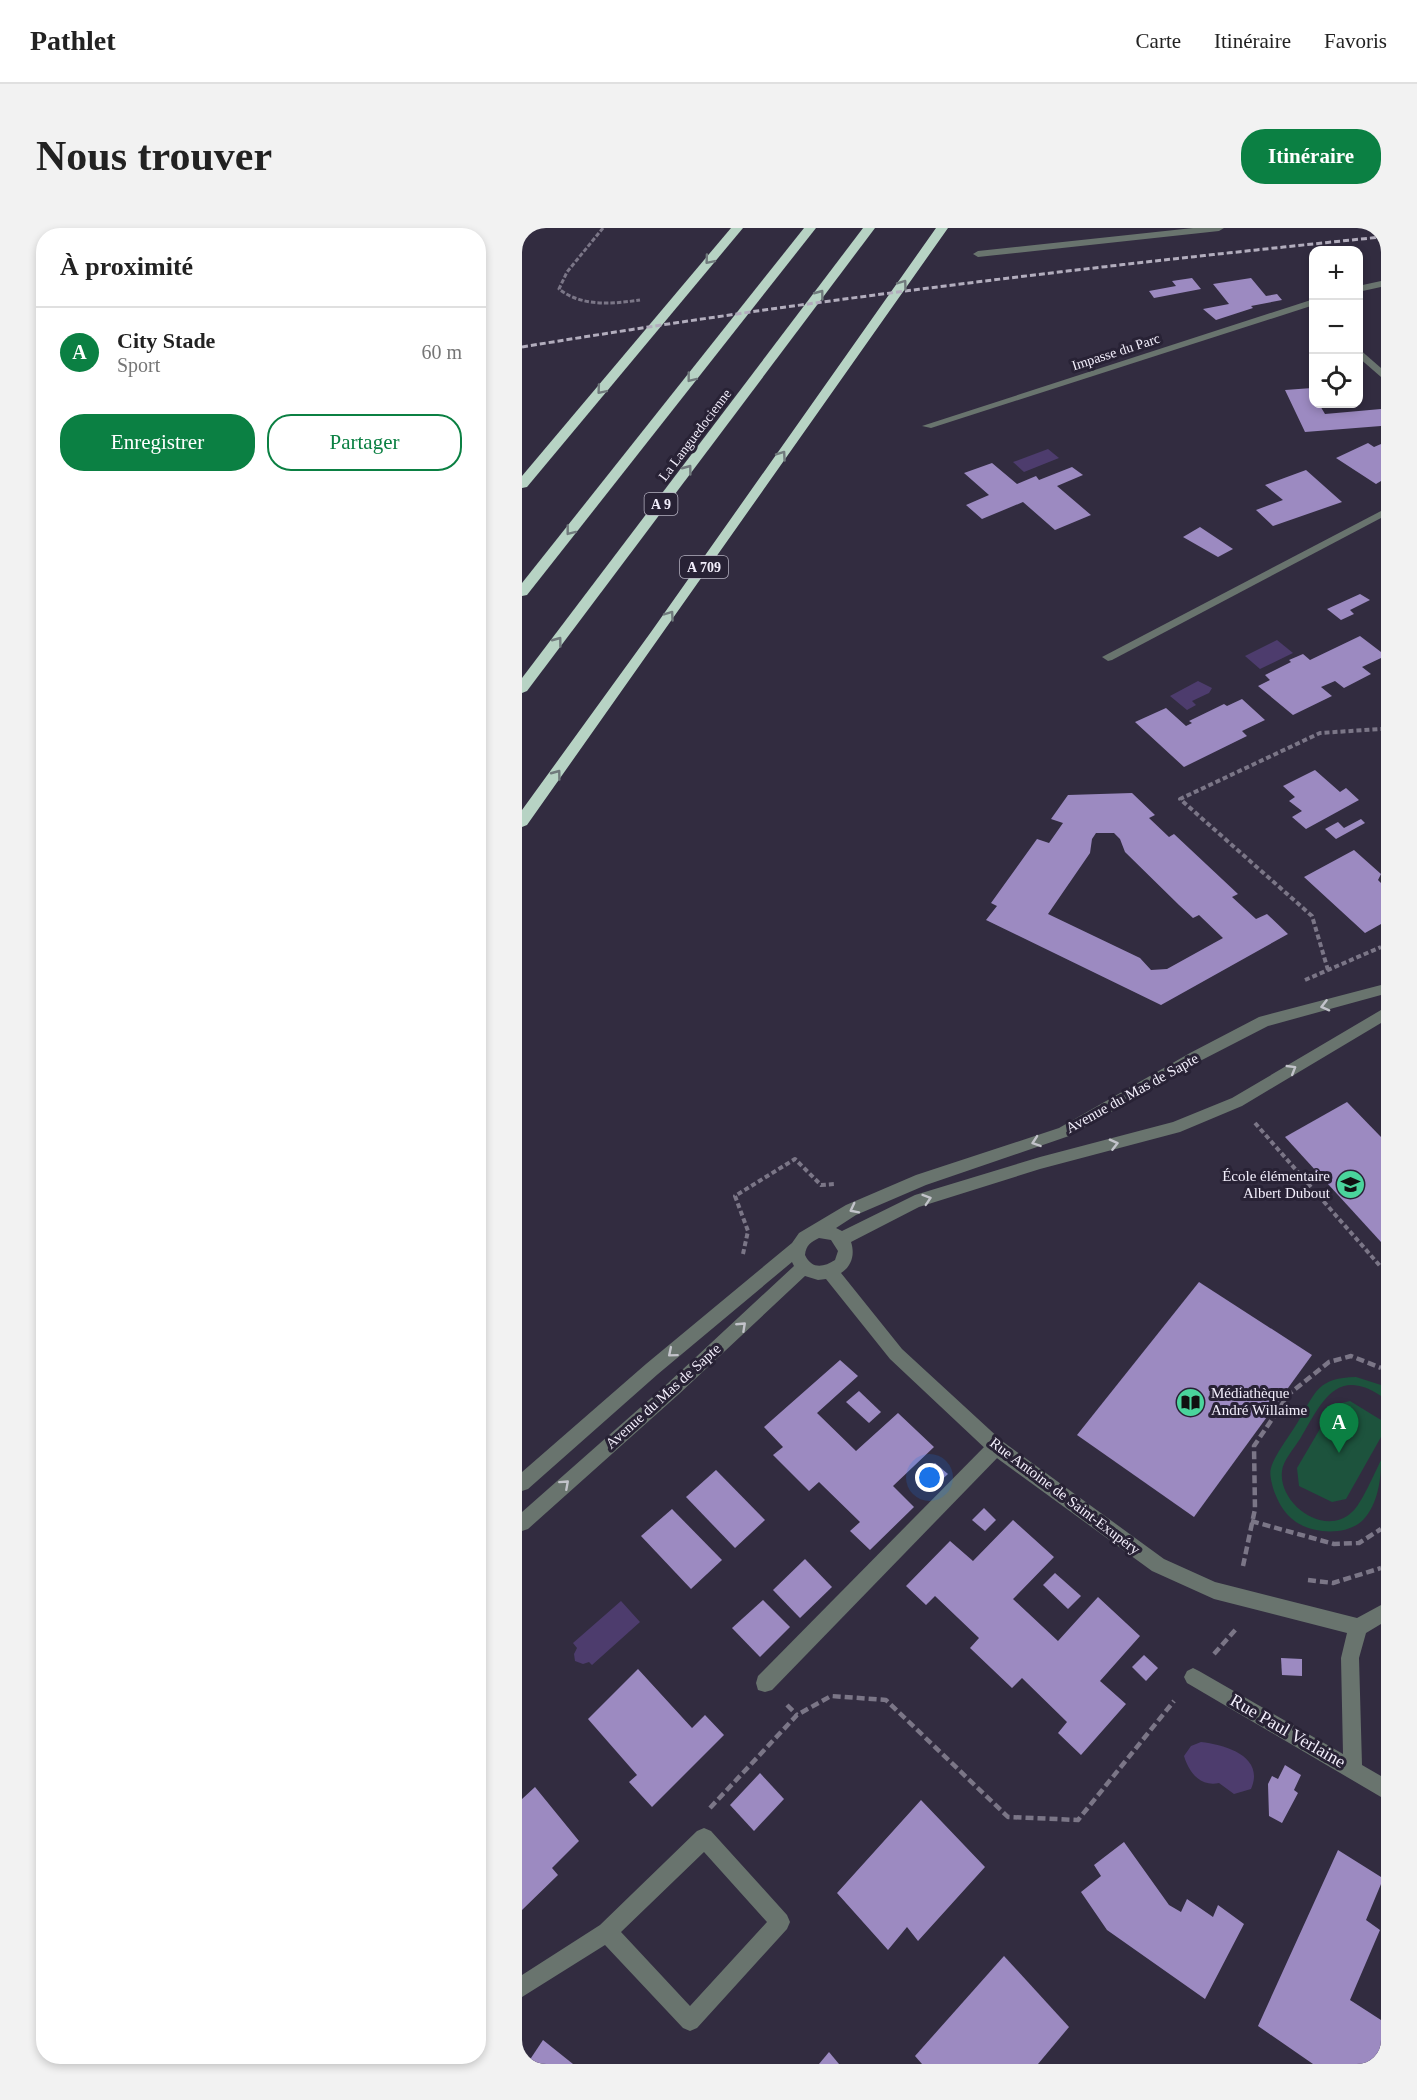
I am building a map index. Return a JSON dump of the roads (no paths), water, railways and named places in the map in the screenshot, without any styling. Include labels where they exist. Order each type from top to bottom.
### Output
[{"type":"highway","points":[[522,484],[737,228]]},
{"type":"highway","points":[[522,592],[810,228]]},
{"type":"highway","name":"La Languedocienne","points":[[522,688],[869,228]]},
{"type":"highway","name":"A 709","points":[[522,821],[642,655],[942,228]]},
{"type":"street","points":[[978,254],[1219,228]]},
{"type":"street","points":[[1363,288],[1381,284]]},
{"type":"street","name":"Impasse du Parc","points":[[927,426],[1309,305]]},
{"type":"street","points":[[1362,354],[1381,374]]},
{"type":"street","points":[[1108,657],[1381,514]]},
{"type":"street","name":"Avenue du Mas de Sapte","points":[[522,1483],[652,1369],[797,1248],[805,1237],[851,1210],[921,1180],[1064,1132],[1195,1057],[1264,1021],[1381,990]]},
{"type":"street","name":"Avenue du Mas de Sapte","points":[[830,1272],[842,1264],[846,1251],[841,1239],[915,1202],[1040,1162],[1175,1128],[1237,1102],[1381,1016]]},
{"type":"street","points":[[818,1231],[834,1234],[844,1244]]},
{"type":"street","points":[[797,1248],[796,1255],[803,1268],[816,1274],[830,1272]]},
{"type":"street","name":"Avenue du Mas de Sapte","points":[[522,1523],[673,1389],[803,1268]]},
{"type":"street","name":"Rue Antoine de Saint-Exupéry","points":[[830,1272],[896,1354],[996,1447],[1158,1565],[1214,1590],[1358,1627]]},
{"type":"street","points":[[765,1683],[996,1447]]},
{"type":"street","points":[[1353,1768],[1350,1658],[1358,1627],[1381,1614]]},
{"type":"street","name":"Rue Paul Verlaine","points":[[1193,1677],[1353,1768],[1381,1787]]},
{"type":"street","points":[[522,1987],[607,1932],[704,1838],[780,1923],[690,2021],[607,1932]]},
{"type":"railway","points":[[522,347],[736,314],[951,285],[1381,237]]},
{"type":"place","name":"École élémentaire Albert Dubout","points":[[1351,1185]]},
{"type":"place","name":"Médiathèque André Willaime","points":[[1190,1402]]},
{"type":"place","name":"City Stade","points":[[1339,1453]]}]
